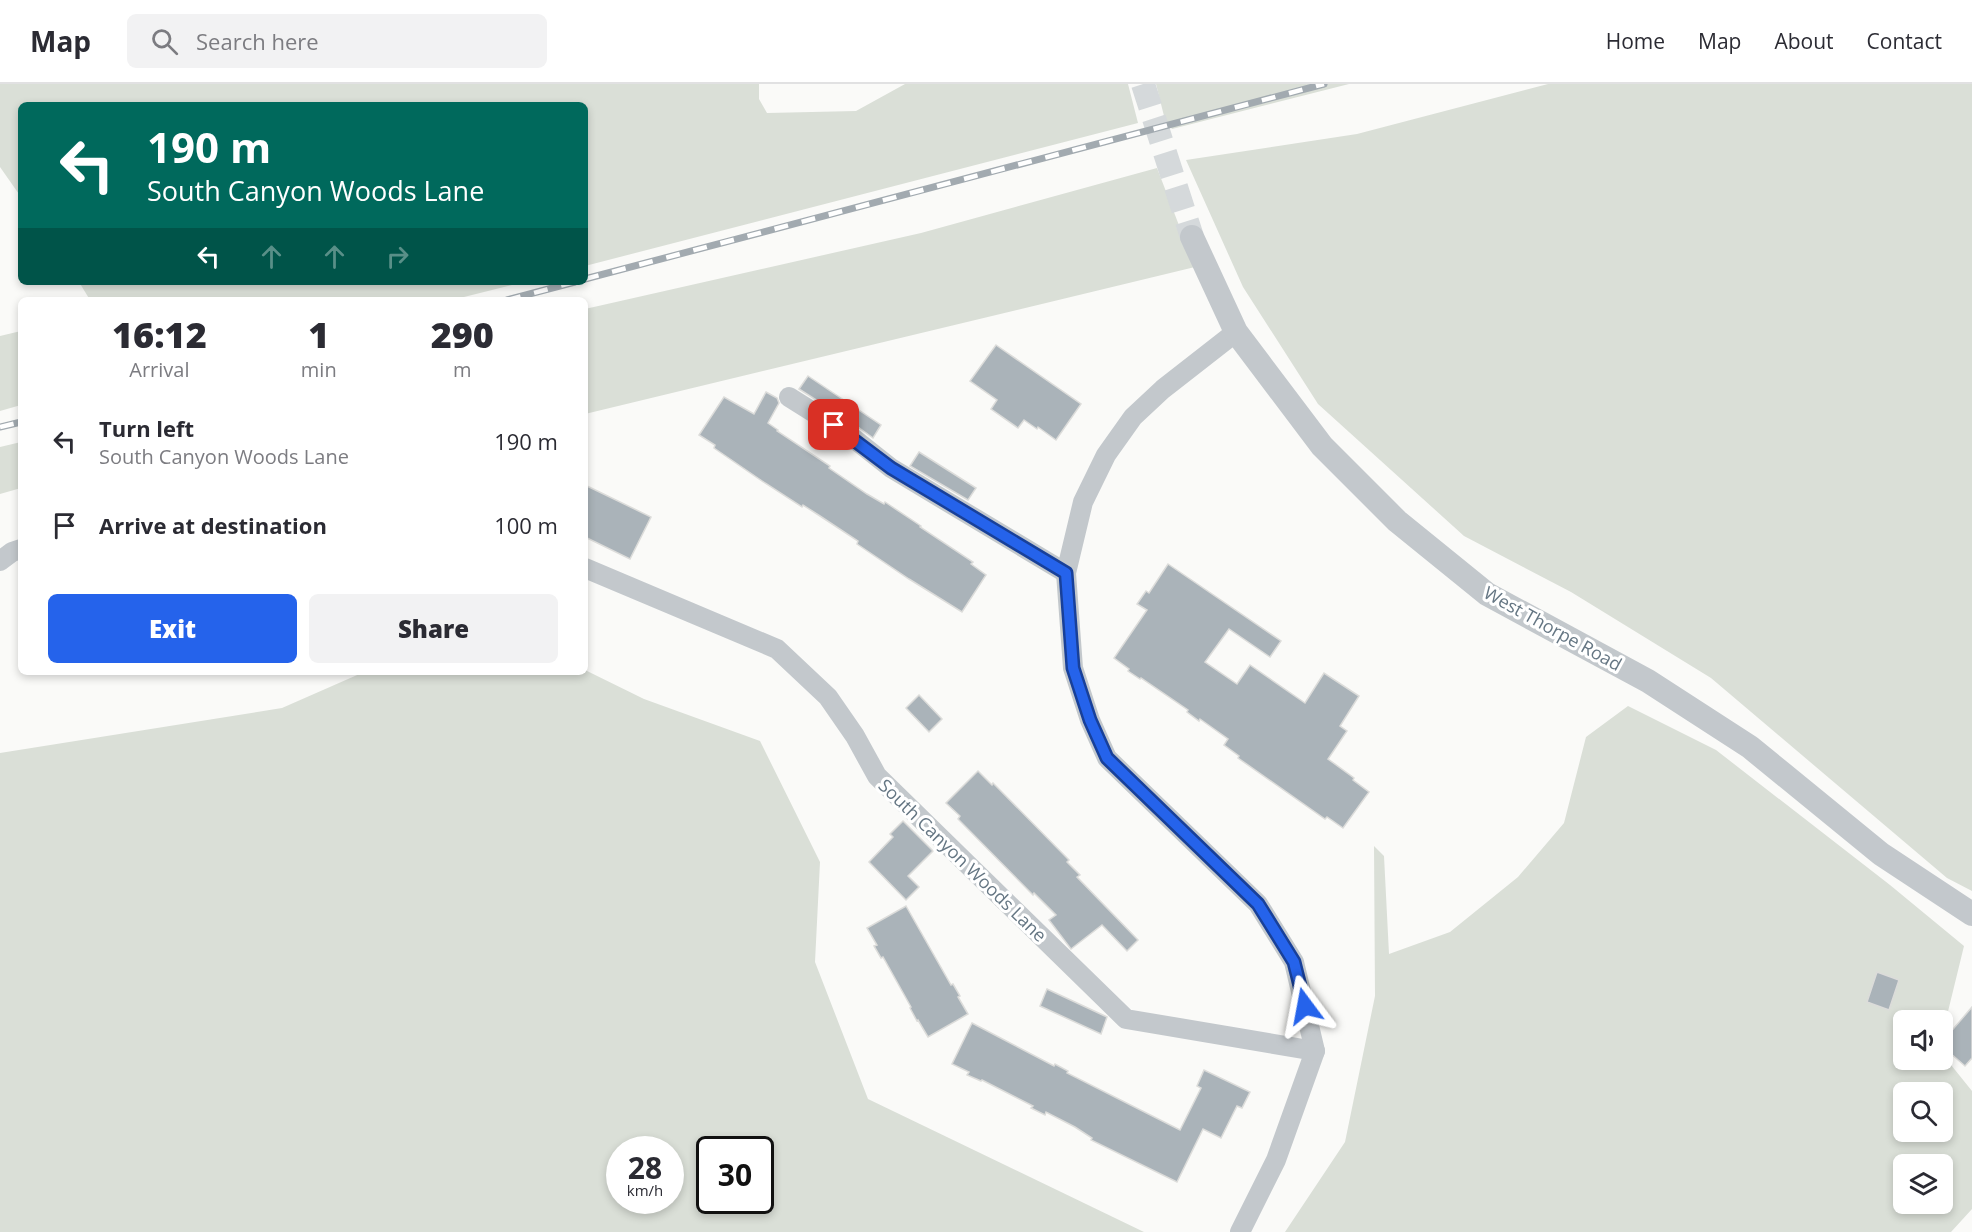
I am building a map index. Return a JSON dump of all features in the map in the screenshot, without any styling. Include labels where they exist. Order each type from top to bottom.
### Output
[{"type":"street","name":"West Thorpe Road","points":[[1192,237],[1236,333],[1322,446],[1397,521],[1487,594],[1648,681],[1756,752],[1881,854],[1972,914]]},
{"type":"street","points":[[1236,333],[1163,389],[1133,417],[1106,454],[1083,502],[1066,573],[1073,668],[1090,720],[1107,758],[1258,904],[1294,962],[1315,1051],[1276,1160],[1240,1232]]},
{"type":"street","points":[[789,397],[848,434],[891,468],[1066,573]]},
{"type":"street","points":[[0,561],[18,550]]},
{"type":"street","name":"South Canyon Woods Lane","points":[[588,569],[777,649],[828,697],[855,736],[877,776],[1126,1020],[1315,1051]]},
{"type":"shaded area","points":[[0,84],[759,84],[759,99],[767,113],[856,111],[905,84],[1128,84],[1138,123],[588,265],[588,102],[18,102],[18,193],[0,167]]},
{"type":"shaded area","points":[[1156,84],[1349,84],[1172,129],[1165,120]]},
{"type":"shaded area","points":[[1548,84],[1972,84],[1972,891],[1947,878],[1711,678],[1571,592],[1464,536],[1318,404],[1243,287],[1186,160],[1357,134]]},
{"type":"shaded area","points":[[1157,168],[1195,267],[588,413],[588,308],[921,233]]},
{"type":"shaded area","points":[[81,285],[512,285],[464,297],[88,297]]},
{"type":"shaded area","points":[[18,332],[18,406],[0,411],[0,336]]},
{"type":"shaded area","points":[[18,443],[18,489],[0,494],[0,447]]},
{"type":"shaded area","points":[[588,671],[644,699],[760,741],[820,862],[815,962],[868,1099],[1144,1232],[0,1232],[0,753],[282,708],[357,675],[588,675]]},
{"type":"shaded area","points":[[1628,706],[1716,750],[1890,885],[1964,946],[1948,1010],[1893,1010],[1893,1070],[1953,1070],[1953,1067],[1972,1091],[1972,1209],[1951,1232],[1285,1232],[1345,1142],[1375,996],[1374,846],[1384,856],[1389,954],[1450,932],[1518,877],[1564,823],[1586,737]]},
{"type":"building","points":[[996,345],[1081,404],[1056,440],[1024,420],[1018,428],[991,409],[997,400],[970,381]]},
{"type":"building","points":[[808,376],[881,425],[873,438],[799,389]]},
{"type":"building","points":[[766,392],[777,398],[779,403],[768,423],[777,431],[867,494],[884,504],[885,502],[921,526],[973,562],[971,564],[986,575],[962,612],[857,544],[858,541],[820,516],[765,483],[699,435],[724,397],[754,414]]},
{"type":"building","points":[[919,452],[976,488],[968,500],[910,466]]},
{"type":"building","points":[[588,486],[651,517],[630,559],[588,538]]},
{"type":"building","points":[[1168,564],[1281,641],[1270,657],[1229,629],[1205,662],[1237,684],[1250,665],[1305,703],[1324,673],[1359,696],[1340,726],[1347,731],[1328,759],[1369,792],[1343,828],[1327,817],[1325,819],[1238,758],[1239,756],[1224,745],[1228,739],[1128,671],[1129,669],[1114,658],[1147,610],[1137,604],[1146,591],[1149,593]]},
{"type":"building","points":[[919,695],[942,719],[929,732],[906,708]]},
{"type":"building","points":[[978,771],[992,785],[993,783],[1069,860],[1067,862],[1080,875],[1077,877],[1138,940],[1127,951],[1102,925],[1071,949],[1049,920],[1056,915],[1034,893],[1033,895],[958,819],[960,816],[946,803]]},
{"type":"building","points":[[903,821],[933,851],[908,876],[919,887],[906,900],[869,862],[893,837],[890,834]]},
{"type":"building","points":[[906,906],[951,985],[953,984],[960,996],[958,997],[968,1014],[928,1037],[883,957],[881,958],[874,946],[877,945],[867,928]]},
{"type":"building","points":[[1877,972],[1899,980],[1889,1010],[1867,1002]]},
{"type":"building","points":[[1047,989],[1107,1017],[1101,1034],[1040,1006]]},
{"type":"building","points":[[1972,1007],[1972,1058],[1965,1066],[1953,1056],[1953,1029]]},
{"type":"building","points":[[972,1023],[1180,1130],[1201,1088],[1197,1086],[1204,1070],[1250,1092],[1242,1108],[1237,1106],[1221,1138],[1203,1129],[1177,1182],[1091,1140],[1092,1138],[1075,1127],[1046,1112],[1045,1115],[1031,1108],[1033,1106],[982,1080],[967,1075],[969,1072],[952,1064]]},
{"type":"tunnel","points":[[1143,84],[1192,237]]},
{"type":"railway","points":[[588,278],[1324,84]]},
{"type":"railway","points":[[518,297],[564,285]]},
{"type":"railway","points":[[0,427],[18,423]]},
{"type":"route","points":[[834,425],[891,468],[1066,573],[1073,668],[1090,720],[1107,758],[1258,904],[1294,962],[1305,1006]]}]
